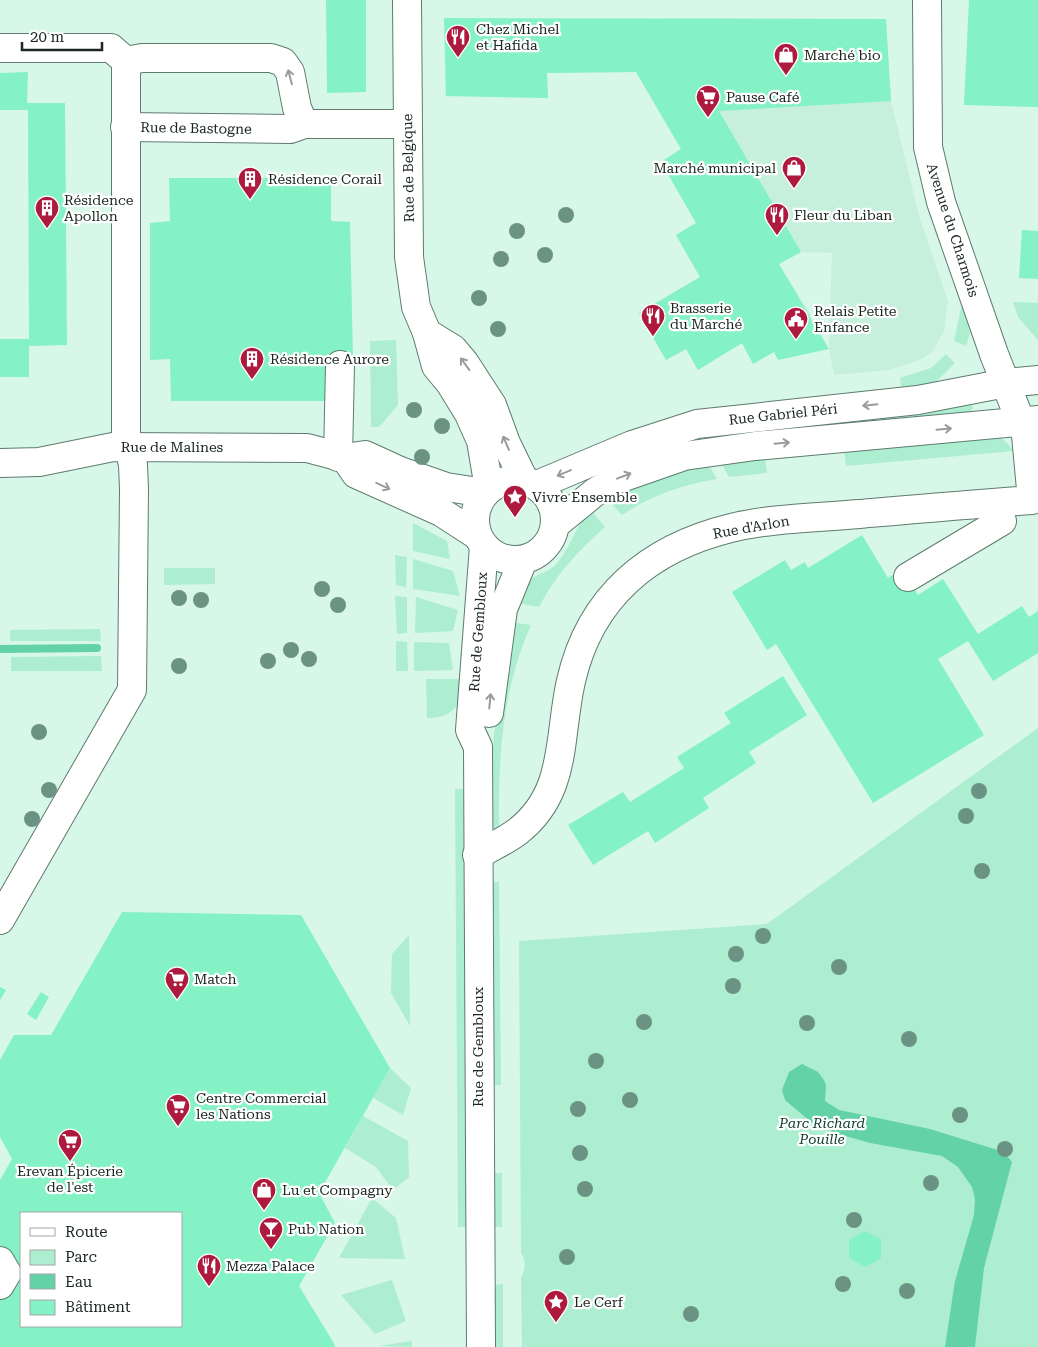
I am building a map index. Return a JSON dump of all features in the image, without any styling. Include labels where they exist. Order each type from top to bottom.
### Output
[{"type":"street","name":"Rue de Belgique","points":[[407,0],[409,257],[416,307],[427,333],[436,366],[450,383],[469,414],[481,441],[487,491]]},
{"type":"street","name":"Avenue du Charmois","points":[[927,0],[928,147],[930,162],[941,202],[994,354],[1006,383],[1029,421]]},
{"type":"street","points":[[0,48],[111,48],[126,61],[125,127]]},
{"type":"street","points":[[126,61],[142,58],[271,58],[283,62],[290,72],[297,108],[304,124]]},
{"type":"street","name":"Rue de Bastogne","points":[[0,920],[132,690],[134,489],[133,464],[126,434],[125,127],[290,129],[304,124],[408,124]]},
{"type":"street","points":[[340,365],[341,458],[356,474],[441,512],[502,558],[523,560],[533,556],[549,543],[556,524],[552,502],[531,483],[506,443],[492,405],[464,362],[453,349],[427,333]]},
{"type":"street","name":"Rue Gabriel Péri","points":[[531,483],[632,445],[697,424],[918,400],[1006,383],[1038,380]]},
{"type":"street","name":"Rue Gabriel Péri","points":[[556,524],[594,493],[615,480],[684,456],[755,446],[1029,421]]},
{"type":"street","name":"Rue d'Arlon","points":[[477,855],[517,832],[545,804],[553,785],[571,681],[593,621],[604,604],[642,568],[682,544],[733,528],[784,520],[1032,500],[1026,435],[1029,421]]},
{"type":"street","name":"Rue de Malines","points":[[0,463],[39,462],[113,447],[307,448],[341,458],[365,456],[400,472],[446,487],[487,491]]},
{"type":"street","points":[[481,541],[475,525],[475,514],[478,503],[487,491],[500,482],[512,479],[531,483]]},
{"type":"street","points":[[908,578],[1002,521]]},
{"type":"street","name":"Rue de Gembloux","points":[[481,541],[470,730],[478,747],[477,855],[481,1347]]},
{"type":"street","name":"Rue de Gembloux","points":[[478,747],[487,731],[504,609],[523,560]]},
{"type":"street","points":[[0,1261],[7,1273],[0,1285]]},
{"type":"shaded area","name":"Marché municipal","points":[[665,18],[886,19],[891,101],[919,216],[948,301],[944,331],[932,352],[922,359],[889,370],[834,375],[829,349],[832,253],[801,252],[779,264],[811,315],[748,353],[742,343],[698,370],[686,349],[666,360],[639,313],[700,277],[676,235],[696,223],[661,162],[681,149],[636,72],[547,73],[548,98],[446,96],[445,89],[459,89],[458,31],[684,52]]},
{"type":"green space","points":[[1013,302],[1038,303],[1038,340],[1018,317]]},
{"type":"green space","points":[[962,303],[970,333],[966,346],[954,341]]},
{"type":"green space","points":[[396,340],[398,405],[379,427],[371,427],[370,341]]},
{"type":"green space","points":[[946,354],[955,363],[935,383],[902,395],[900,378],[931,368]]},
{"type":"green space","points":[[970,402],[973,408],[969,413],[710,440],[704,430]]},
{"type":"green space","points":[[997,436],[1005,441],[1014,451],[846,466],[844,450]]},
{"type":"green space","points":[[765,457],[767,473],[729,477],[720,461]]},
{"type":"green space","points":[[707,462],[717,479],[692,484],[668,492],[622,515],[605,496]]},
{"type":"green space","points":[[590,509],[605,527],[568,564],[539,607],[513,602],[527,582],[552,568],[558,562]]},
{"type":"green space","points":[[413,523],[447,541],[450,559],[413,551]]},
{"type":"green space","points":[[395,555],[407,557],[406,587],[396,585]]},
{"type":"green space","points":[[413,559],[453,571],[460,596],[413,589]]},
{"type":"green space","points":[[164,568],[215,568],[215,584],[164,585]]},
{"type":"green space","points":[[395,596],[407,597],[407,633],[397,634]]},
{"type":"green space","points":[[416,597],[458,610],[453,631],[415,633]]},
{"type":"green space","points":[[509,622],[531,625],[521,650],[508,700],[501,751],[499,829],[492,837],[491,774],[496,713]]},
{"type":"green space","points":[[100,629],[101,641],[10,641],[10,630]]},
{"type":"green space","points":[[396,641],[407,642],[408,671],[396,671]]},
{"type":"green space","points":[[414,642],[449,643],[453,670],[414,671]]},
{"type":"green space","points":[[101,656],[102,671],[11,671],[11,657]]},
{"type":"green space","points":[[426,679],[464,679],[459,702],[455,708],[444,716],[427,718]]},
{"type":"green space","name":"Parc Richard Pouille","points":[[1038,728],[1038,1347],[522,1347],[521,1277],[525,1265],[521,1253],[519,941],[767,924]]},
{"type":"green space","points":[[455,789],[464,789],[468,1227],[458,1227]]},
{"type":"green space","points":[[490,882],[499,882],[501,1085],[491,1085]]},
{"type":"green space","points":[[409,935],[410,1026],[391,993],[392,954]]},
{"type":"green space","points":[[390,1068],[411,1088],[403,1115],[373,1098]]},
{"type":"green space","points":[[363,1116],[408,1141],[409,1177],[393,1190],[376,1167],[345,1148]]},
{"type":"green space","points":[[492,1173],[502,1173],[502,1227],[493,1227]]},
{"type":"green space","points":[[372,1198],[396,1218],[405,1259],[339,1258]]},
{"type":"green space","points":[[392,1280],[406,1321],[375,1334],[341,1295]]},
{"type":"green space","points":[[503,1284],[503,1347],[493,1347],[493,1285]]},
{"type":"green space","points":[[412,1341],[412,1347],[378,1346]]},
{"type":"water","points":[[802,1064],[818,1072],[826,1085],[825,1101],[839,1110],[930,1129],[1004,1152],[1012,1162],[984,1268],[975,1347],[945,1347],[955,1281],[974,1215],[975,1199],[972,1187],[958,1167],[942,1156],[870,1143],[835,1133],[811,1122],[785,1100],[782,1090],[789,1072]]},
{"type":"building","points":[[326,0],[366,0],[366,92],[327,93]]},
{"type":"building","points":[[969,0],[1038,0],[1038,107],[964,105]]},
{"type":"building","name":"Marché municipal","points":[[444,18],[886,19],[891,101],[719,111],[801,252],[779,264],[829,349],[778,360],[774,352],[753,364],[742,343],[698,370],[686,349],[666,360],[639,313],[700,277],[676,235],[696,223],[661,162],[681,149],[636,72],[547,73],[548,98],[446,96]]},
{"type":"building","name":"Résidence Apollon","points":[[28,72],[27,103],[65,103],[67,345],[29,346],[29,377],[0,377],[0,339],[29,339],[28,110],[0,110],[0,73]]},
{"type":"building","points":[[169,178],[331,178],[331,221],[350,222],[353,359],[333,359],[332,401],[171,401],[170,359],[150,360],[150,223],[170,221]]},
{"type":"building","points":[[1022,230],[1038,231],[1038,279],[1019,278]]},
{"type":"building","points":[[862,535],[888,578],[902,569],[918,595],[943,579],[978,634],[1022,606],[1029,617],[1038,611],[1038,653],[993,681],[968,641],[938,659],[984,735],[873,803],[776,644],[767,650],[732,592],[785,560],[791,570],[805,562],[808,568]]},
{"type":"building","points":[[783,676],[807,715],[749,752],[756,763],[703,798],[709,808],[655,843],[648,831],[593,865],[568,825],[623,792],[630,802],[684,768],[677,757],[731,723],[724,713]]},
{"type":"building","name":"Centre Commercial les Nations","points":[[122,912],[301,915],[390,1068],[319,1193],[335,1223],[299,1286],[335,1345],[334,1347],[0,1347],[0,1180],[12,1159],[0,1137],[0,1060],[14,1035],[51,1035]]},
{"type":"building","points":[[0,987],[6,990],[0,1000]]},
{"type":"building","points":[[41,992],[49,997],[36,1020],[27,1014]]},
{"type":"building","points":[[865,1231],[881,1239],[881,1258],[865,1267],[849,1258],[849,1240]]},
{"type":"waterway","points":[[0,649],[97,648]]},
{"type":"place","name":"Chez Michel et Hafida","points":[[458,58]]},
{"type":"place","name":"Marché bio","points":[[786,76]]},
{"type":"place","name":"Pause Café","points":[[708,118]]},
{"type":"place","name":"Marché municipal","points":[[794,189]]},
{"type":"place","name":"Résidence Corail","points":[[250,200]]},
{"type":"place","name":"Résidence Apollon","points":[[47,229]]},
{"type":"place","name":"Fleur du Liban","points":[[777,236]]},
{"type":"place","name":"Brasserie du Marché","points":[[653,337]]},
{"type":"place","name":"Relais Petite Enfance","points":[[796,340]]},
{"type":"place","name":"Résidence Aurore","points":[[252,380]]},
{"type":"place","name":"Vivre Ensemble","points":[[515,518]]},
{"type":"place","name":"Match","points":[[177,1000]]},
{"type":"place","name":"Centre Commercial les Nations","points":[[178,1127]]},
{"type":"place","name":"Erevan Épicerie de l'est","points":[[70,1162]]},
{"type":"place","name":"Lu et Compagny","points":[[264,1211]]},
{"type":"place","name":"Pub Nation","points":[[271,1250]]},
{"type":"place","name":"Mezza Palace","points":[[209,1287]]},
{"type":"place","name":"Le Cerf","points":[[556,1323]]}]
